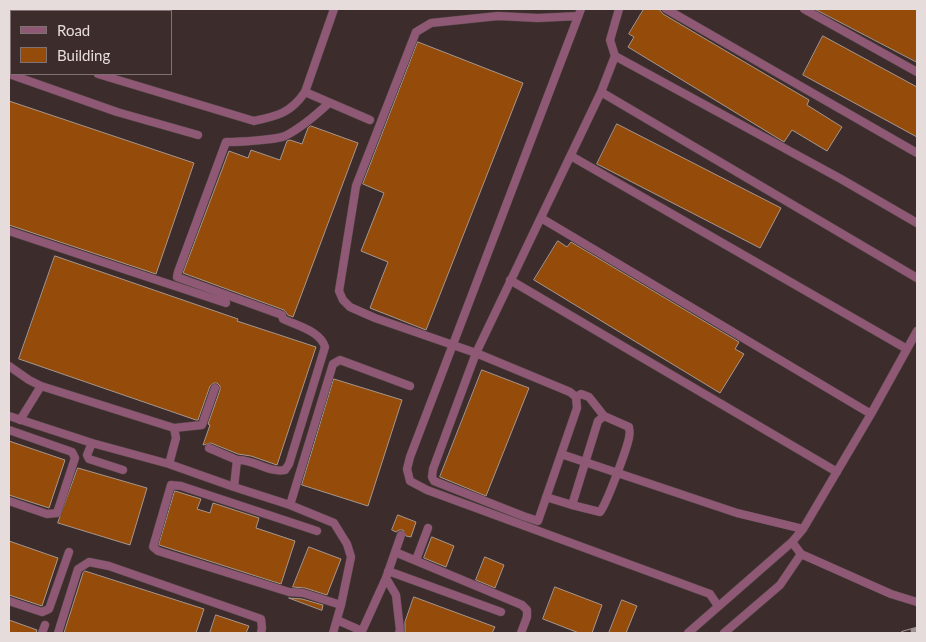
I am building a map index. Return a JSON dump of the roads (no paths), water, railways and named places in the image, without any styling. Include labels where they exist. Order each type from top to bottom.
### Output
[{"type":"street","points":[[101,75],[254,121],[279,116],[299,101],[305,92],[334,9]]},
{"type":"street","points":[[620,9],[610,40],[615,56],[601,92],[476,353],[433,469],[432,477],[434,481],[538,521],[577,408],[576,397],[570,392],[476,353],[453,346],[375,318],[350,307],[343,300],[339,291],[356,186],[416,32],[431,23],[498,16],[538,18],[579,12],[453,346],[410,457],[407,469],[410,481],[428,490],[710,594],[718,606]]},
{"type":"street","points":[[666,9],[917,153]]},
{"type":"street","points":[[804,9],[917,72]]},
{"type":"street","points":[[615,56],[841,179],[917,223]]},
{"type":"street","points":[[12,75],[117,112],[198,136]]},
{"type":"street","points":[[305,92],[370,120]]},
{"type":"street","points":[[601,92],[917,278]]},
{"type":"street","points":[[209,448],[237,460],[244,460],[277,471],[285,470],[289,464],[325,347],[323,341],[317,335],[283,319],[282,315],[177,277],[178,272],[226,142],[244,142],[284,136],[329,103]]},
{"type":"street","points":[[571,156],[907,349]]},
{"type":"street","points":[[541,218],[871,414]]},
{"type":"street","points":[[9,231],[226,303]]},
{"type":"street","points":[[510,280],[836,472]]},
{"type":"street","points":[[688,633],[792,542],[803,528],[871,414],[917,331]]},
{"type":"street","points":[[290,505],[333,364],[340,360],[410,386]]},
{"type":"street","points":[[9,366],[41,386],[174,428],[202,425],[215,388]]},
{"type":"street","points":[[20,420],[41,386]]},
{"type":"street","points":[[546,497],[601,511],[630,437],[629,427],[604,416],[589,397],[581,394],[576,397]]},
{"type":"street","points":[[9,416],[92,443],[169,464],[290,505],[334,523],[347,544],[351,557],[333,633]]},
{"type":"street","points":[[572,505],[598,421],[604,416]]},
{"type":"street","points":[[169,464],[176,438],[174,428]]},
{"type":"street","points":[[9,430],[72,452],[75,458],[57,513],[47,514],[9,501]]},
{"type":"street","points":[[92,443],[86,455],[89,459],[123,470]]},
{"type":"street","points":[[561,454],[737,513],[803,528]]},
{"type":"street","points":[[234,487],[237,460]]},
{"type":"street","points":[[317,531],[181,486],[171,486],[153,547],[158,551],[290,592],[303,592],[341,605]]},
{"type":"street","points":[[416,560],[428,528]]},
{"type":"street","points":[[337,620],[362,632],[387,575],[401,535]]},
{"type":"street","points":[[792,542],[802,554],[891,594],[917,602]]},
{"type":"street","points":[[9,602],[42,612],[49,609],[69,552]]},
{"type":"street","points":[[396,552],[522,605],[527,610],[527,617],[521,633]]},
{"type":"street","points":[[724,633],[780,585],[802,554]]},
{"type":"street","points":[[58,633],[78,569],[89,562],[109,566],[262,619],[261,633]]},
{"type":"street","points":[[387,575],[501,612]]},
{"type":"street","points":[[387,575],[396,595],[400,630],[398,633]]},
{"type":"street","points":[[42,633],[45,625]]},
{"type":"railway","points":[[903,633],[917,629]]}]
